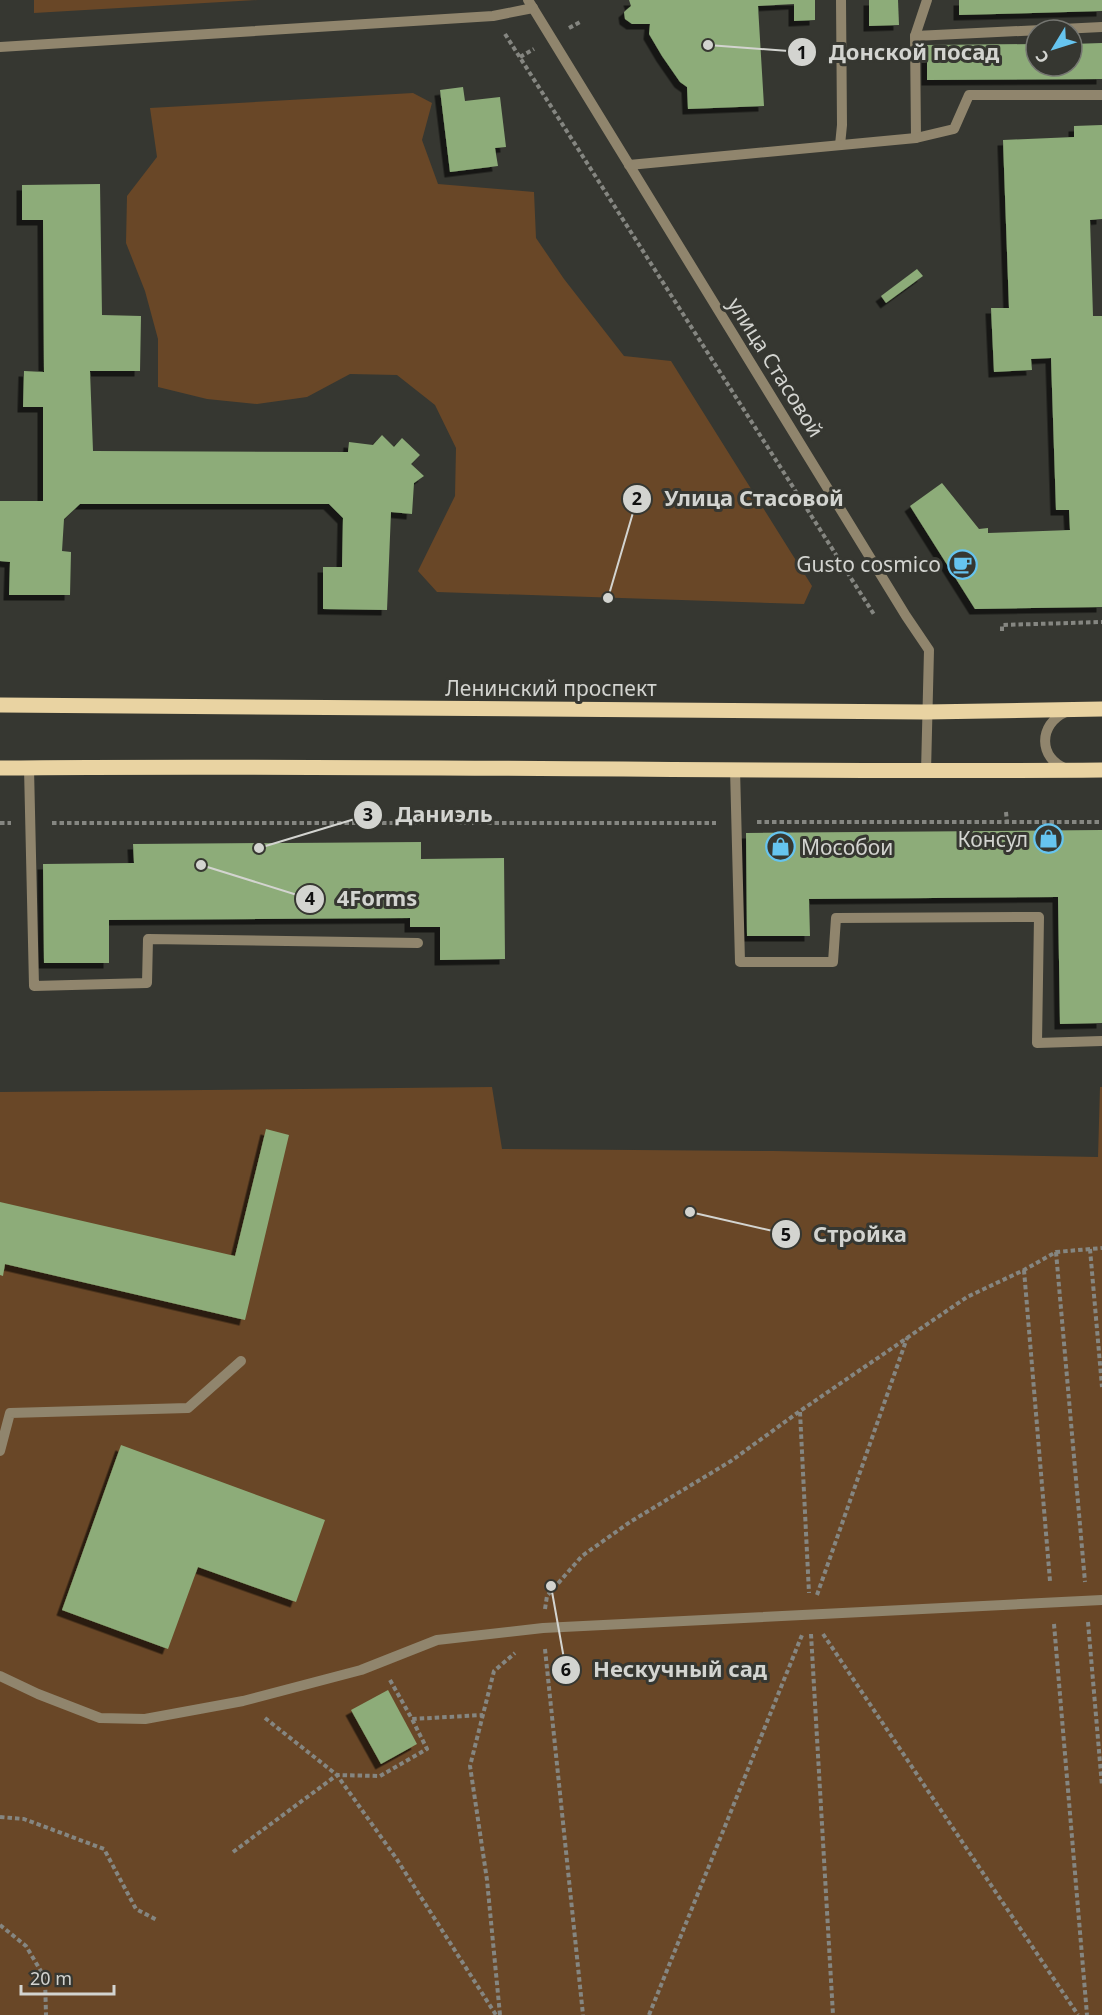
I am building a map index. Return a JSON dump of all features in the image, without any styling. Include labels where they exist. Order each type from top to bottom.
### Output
[{"type":"main road","name":"Ленинский проспект","points":[[0,705],[926,712],[1102,709]]},
{"type":"main road","points":[[0,768],[1102,771]]},
{"type":"street","points":[[840,145],[842,125],[841,0]]},
{"type":"street","points":[[916,138],[915,36],[927,0]]},
{"type":"street","points":[[0,47],[493,16],[530,4]]},
{"type":"street","name":"улица Стасовой","points":[[530,4],[929,650],[926,772]]},
{"type":"street","points":[[915,36],[1102,27]]},
{"type":"street","points":[[629,165],[916,138],[954,129],[969,95],[1102,94]]},
{"type":"street","points":[[1074,771],[1054,761],[1047,751],[1044,740],[1047,728],[1053,719],[1063,712],[1075,709]]},
{"type":"street","points":[[29,768],[34,986],[147,983],[148,939],[418,943]]},
{"type":"street","points":[[735,769],[740,962],[833,962],[836,918],[1039,917],[1037,1043],[1102,1041]]},
{"type":"street","points":[[0,1451],[10,1413],[188,1408],[241,1361]]},
{"type":"street","points":[[0,1676],[38,1694],[100,1718],[145,1719],[243,1701],[361,1670],[437,1640],[543,1628],[1102,1600]]},
{"type":"path","points":[[520,57],[875,616]]},
{"type":"path","points":[[1002,631],[1002,625],[1102,622]]},
{"type":"path","points":[[1006,812],[1007,822]]},
{"type":"path","points":[[0,823],[1102,822]]},
{"type":"path","points":[[583,2015],[543,1628],[547,1596],[582,1556],[630,1522],[731,1461],[967,1297],[1056,1252],[1102,1248]]},
{"type":"path","points":[[1090,1249],[1102,1387]]},
{"type":"path","points":[[1056,1252],[1102,1786]]},
{"type":"path","points":[[1024,1270],[1088,2015]]},
{"type":"path","points":[[649,2015],[810,1615],[908,1338]]},
{"type":"path","points":[[800,1411],[833,2015]]},
{"type":"path","points":[[810,1615],[1078,2015]]},
{"type":"path","points":[[498,2015],[487,1880],[470,1766],[494,1671],[543,1628]]},
{"type":"path","points":[[233,1852],[337,1774],[380,1776],[427,1749],[392,1681],[361,1670]]},
{"type":"path","points":[[243,1701],[337,1774],[396,1858],[498,2015]]},
{"type":"path","points":[[412,1719],[483,1715]]},
{"type":"path","points":[[0,1816],[24,1819],[104,1849],[136,1909],[157,1920]]},
{"type":"path","points":[[0,1925],[26,1946],[45,1978],[46,2015]]},
{"type":"shaded area","points":[[34,0],[258,0],[34,13]]},
{"type":"shaded area","points":[[413,93],[432,103],[422,140],[438,184],[534,192],[536,238],[564,279],[624,356],[671,361],[812,586],[804,604],[437,592],[418,571],[455,496],[456,448],[435,405],[397,375],[350,374],[307,397],[257,404],[207,399],[158,387],[158,339],[145,291],[126,243],[127,196],[157,157],[150,108]]},
{"type":"shaded area","points":[[492,1087],[502,1149],[1098,1157],[1100,1087],[1102,1087],[1102,2015],[0,2015],[0,1092]]},
{"type":"building","points":[[629,0],[815,0],[815,20],[794,21],[794,4],[758,6],[764,106],[688,109],[687,87],[680,82],[649,34],[650,24],[632,24],[625,19],[624,12],[631,6]]},
{"type":"building","points":[[869,0],[898,0],[899,25],[869,26]]},
{"type":"building","points":[[959,0],[1102,0],[1102,11],[959,15]]},
{"type":"building","points":[[1102,43],[1102,79],[927,80],[927,45],[1024,44],[1024,78],[1084,78],[1084,44]]},
{"type":"building","points":[[463,87],[465,101],[500,97],[506,147],[495,148],[498,166],[450,172],[440,90]]},
{"type":"building","points":[[1102,125],[1102,219],[1090,220],[1093,316],[1102,316],[1102,607],[975,609],[910,506],[942,483],[979,529],[988,528],[988,533],[1070,530],[1069,510],[1056,510],[1051,358],[1031,359],[1032,370],[994,372],[991,308],[1009,308],[1003,140],[1074,137],[1074,126]]},
{"type":"building","points":[[100,184],[102,315],[141,316],[140,371],[90,371],[93,451],[348,452],[349,442],[373,445],[382,435],[394,447],[402,438],[420,455],[411,464],[424,476],[414,483],[412,514],[391,512],[387,610],[323,609],[323,567],[342,567],[343,518],[329,504],[80,504],[64,519],[62,551],[71,552],[70,595],[9,595],[10,562],[0,561],[0,501],[43,501],[43,407],[23,407],[24,371],[44,372],[43,220],[22,220],[22,185]]},
{"type":"building","points":[[917,269],[923,276],[886,303],[881,296]]},
{"type":"building","points":[[1102,830],[1102,1023],[1060,1024],[1058,897],[809,899],[810,936],[747,936],[746,833]]},
{"type":"building","points":[[421,842],[421,859],[504,858],[505,959],[440,960],[440,927],[410,927],[410,918],[109,920],[109,963],[44,963],[43,864],[134,863],[133,844]]},
{"type":"building","points":[[266,1129],[289,1135],[245,1320],[5,1264],[3,1276],[0,1275],[0,1202],[235,1256]]},
{"type":"building","points":[[121,1445],[325,1520],[296,1602],[198,1567],[168,1649],[62,1610]]},
{"type":"building","points":[[388,1690],[417,1744],[381,1764],[351,1710]]},
{"type":"place","name":"Донской посад","points":[[708,45]]},
{"type":"place","name":"Gusto cosmico","points":[[962,564]]},
{"type":"place","name":"Улица Стасовой","points":[[608,598]]},
{"type":"place","name":"Консул","points":[[1049,839]]},
{"type":"place","name":"Мособои","points":[[780,847]]},
{"type":"place","name":"Даниэль","points":[[259,848]]},
{"type":"place","name":"4Forms","points":[[201,865]]},
{"type":"place","name":"Стройка","points":[[690,1212]]},
{"type":"place","name":"Нескучный сад","points":[[551,1586]]}]
